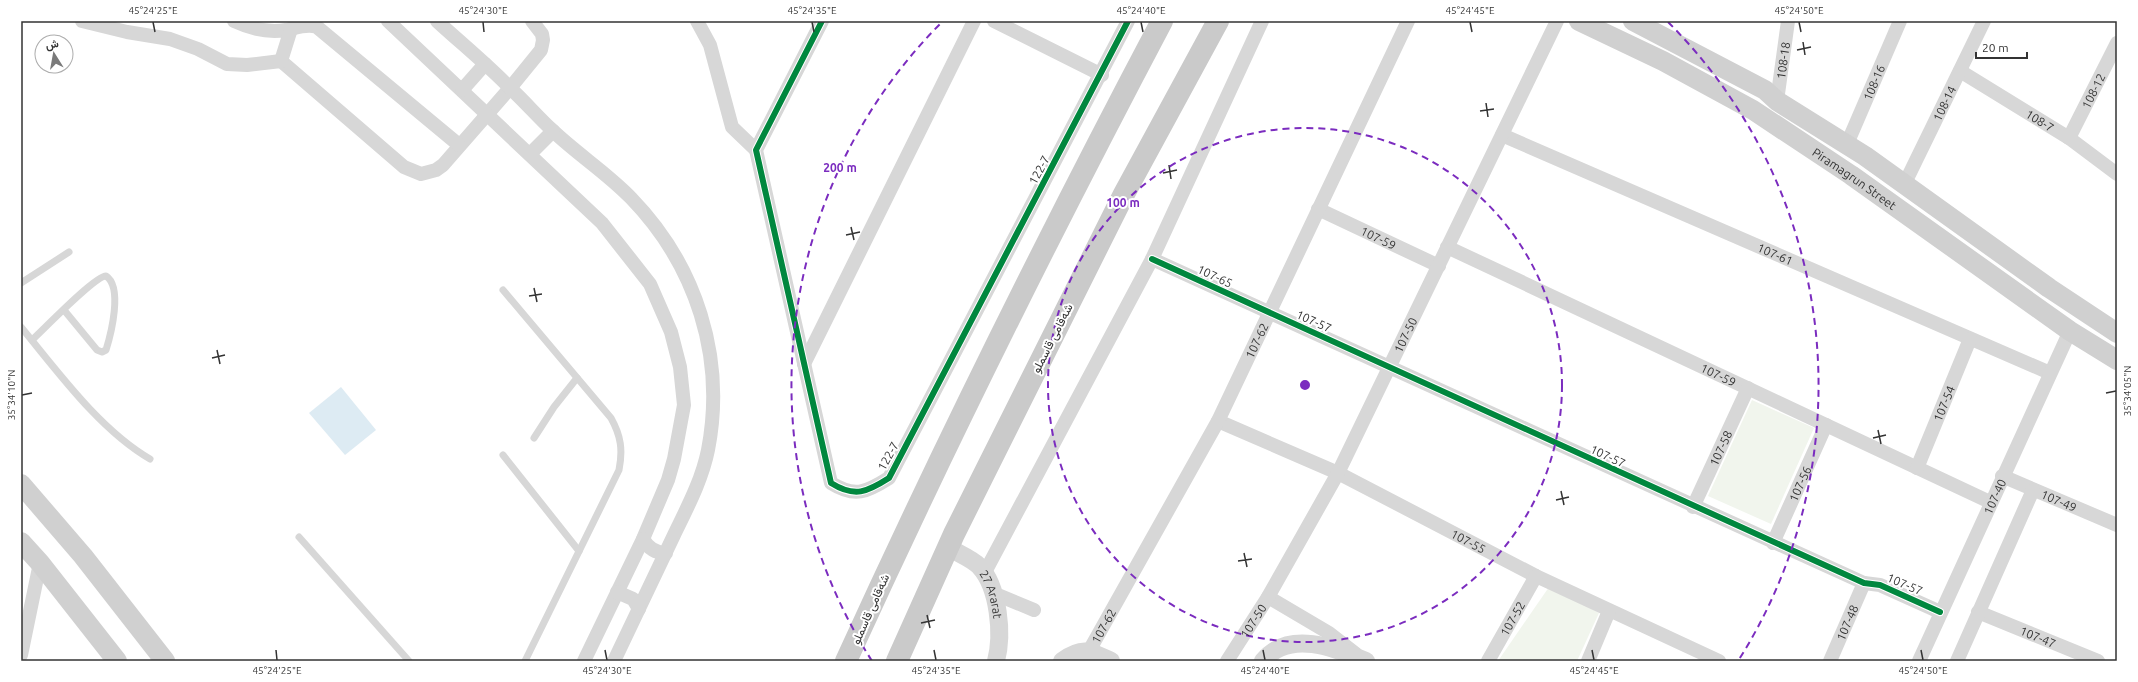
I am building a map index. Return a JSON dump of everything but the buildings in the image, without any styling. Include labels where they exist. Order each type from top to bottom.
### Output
[{"type":"main road","name":"شەقامی قاسملو","points":[[846,661],[906,530],[1084,167],[1162,21]]},
{"type":"main road","name":"Piramagrun Street","points":[[1579,21],[1662,61],[1753,110],[1852,175],[2070,331],[2115,353]]},
{"type":"main road","name":"Piramagrun Street","points":[[1633,21],[1765,90],[1777,101],[1847,144],[2117,333]]},
{"type":"main road","name":"شەقامی قاسملو","points":[[897,661],[948,547],[1210,25]]},
{"type":"main road","points":[[21,484],[83,556],[165,661]]},
{"type":"main road","points":[[21,542],[40,563],[117,661]]},
{"type":"street","points":[[82,21],[127,32],[170,39],[198,49],[227,64],[247,65],[281,61],[391,158],[413,172],[429,173],[436,170],[487,114],[510,88],[542,46],[542,34],[532,21]]},
{"type":"street","points":[[234,21],[261,30],[291,29],[313,25],[320,29],[459,145]]},
{"type":"street","points":[[388,21],[602,223],[628,254],[650,284],[671,332],[680,368],[684,405],[678,440],[668,480],[643,538],[584,661]]},
{"type":"street","points":[[437,21],[485,64],[553,131],[617,184],[656,228],[686,274],[704,321],[710,354],[713,386],[708,450],[697,486],[614,661]]},
{"type":"street","points":[[696,21],[710,45],[732,126],[756,150],[822,21]]},
{"type":"street","points":[[804,364],[974,21]]},
{"type":"street","points":[[994,21],[1102,75]]},
{"type":"street","name":"122-7","points":[[756,150],[831,483],[852,492],[864,492],[889,478],[1102,75],[1128,21]]},
{"type":"street","points":[[984,574],[1152,259],[1262,21]]},
{"type":"street","name":"107-62","points":[[1089,650],[1218,421],[1408,21]]},
{"type":"street","name":"107-50","points":[[1227,661],[1268,597],[1338,473],[1557,21]]},
{"type":"street","name":"108-18","points":[[1777,101],[1788,21]]},
{"type":"street","name":"108-16","points":[[1847,144],[1900,21]]},
{"type":"street","name":"108-14","points":[[1904,185],[1984,21]]},
{"type":"street","points":[[281,61],[291,29]]},
{"type":"street","name":"108-12","points":[[2069,138],[2117,43]]},
{"type":"street","points":[[462,90],[485,64]]},
{"type":"street","name":"108-7","points":[[1960,71],[2069,138],[2117,174]]},
{"type":"street","points":[[530,154],[553,131]]},
{"type":"street","name":"107-61","points":[[1502,135],[2050,373]]},
{"type":"street","name":"107-59","points":[[1318,209],[1438,266]]},
{"type":"street","name":"107-59","points":[[1447,247],[1990,502]]},
{"type":"street","name":"107-65","points":[[1152,259],[1269,312]]},
{"type":"street","name":"107-57","points":[[1269,312],[1693,507],[1864,583],[1880,585],[1940,612]]},
{"type":"street","name":"107-40","points":[[1918,661],[2070,331]]},
{"type":"street","name":"107-54","points":[[1917,468],[1970,339]]},
{"type":"street","name":"107-58","points":[[1693,507],[1748,388]]},
{"type":"street","name":"107-55","points":[[1218,421],[1338,473],[1536,576],[1719,661]]},
{"type":"street","name":"107-56","points":[[1773,542],[1826,425]]},
{"type":"street","name":"107-49","points":[[2002,476],[2117,525]]},
{"type":"street","points":[[1957,661],[2033,490]]},
{"type":"street","points":[[643,538],[649,548],[660,553],[666,553]]},
{"type":"street","name":"27 Ararat","points":[[948,547],[979,566],[993,593],[997,605],[999,628],[998,653],[996,661]]},
{"type":"street","points":[[21,655],[40,563]]},
{"type":"street","name":"107-52","points":[[1488,661],[1536,576]]},
{"type":"street","name":"107-48","points":[[1830,661],[1864,583]]},
{"type":"street","points":[[617,592],[633,599],[639,609]]},
{"type":"street","points":[[993,593],[1034,610]]},
{"type":"street","points":[[1268,597],[1329,633],[1364,660]]},
{"type":"street","points":[[1588,661],[1610,611]]},
{"type":"street","name":"107-47","points":[[1978,612],[2098,661]]},
{"type":"street","points":[[1264,661],[1278,648],[1297,642],[1321,646],[1364,660]]},
{"type":"street","points":[[1066,660],[1074,652],[1089,650],[1112,661]]},
{"type":"lane","points":[[21,283],[69,252]]},
{"type":"lane","points":[[32,340],[64,310],[98,279],[106,276],[110,279],[114,310],[110,337],[106,350],[102,352],[97,350],[64,310]]},
{"type":"lane","points":[[503,290],[611,418],[618,431],[622,457],[618,470],[525,661]]},
{"type":"lane","points":[[21,327],[103,424],[125,443],[150,459]]},
{"type":"lane","points":[[534,438],[554,407],[578,378]]},
{"type":"lane","points":[[503,455],[579,551]]},
{"type":"lane","points":[[299,537],[408,661]]},
{"type":"shaded area","points":[[341,387],[376,430],[345,455],[309,413]]},
{"type":"shaded area","points":[[1752,400],[1814,428],[1771,524],[1708,496]]},
{"type":"shaded area","points":[[1549,587],[1599,613],[1577,661],[1498,661]]},
{"type":"cycle path","points":[[822,21],[756,150],[831,483],[839,488],[854,492],[867,490],[889,478],[1128,21]]},
{"type":"cycle path","points":[[1152,259],[1864,583],[1880,585],[1940,612]]}]
